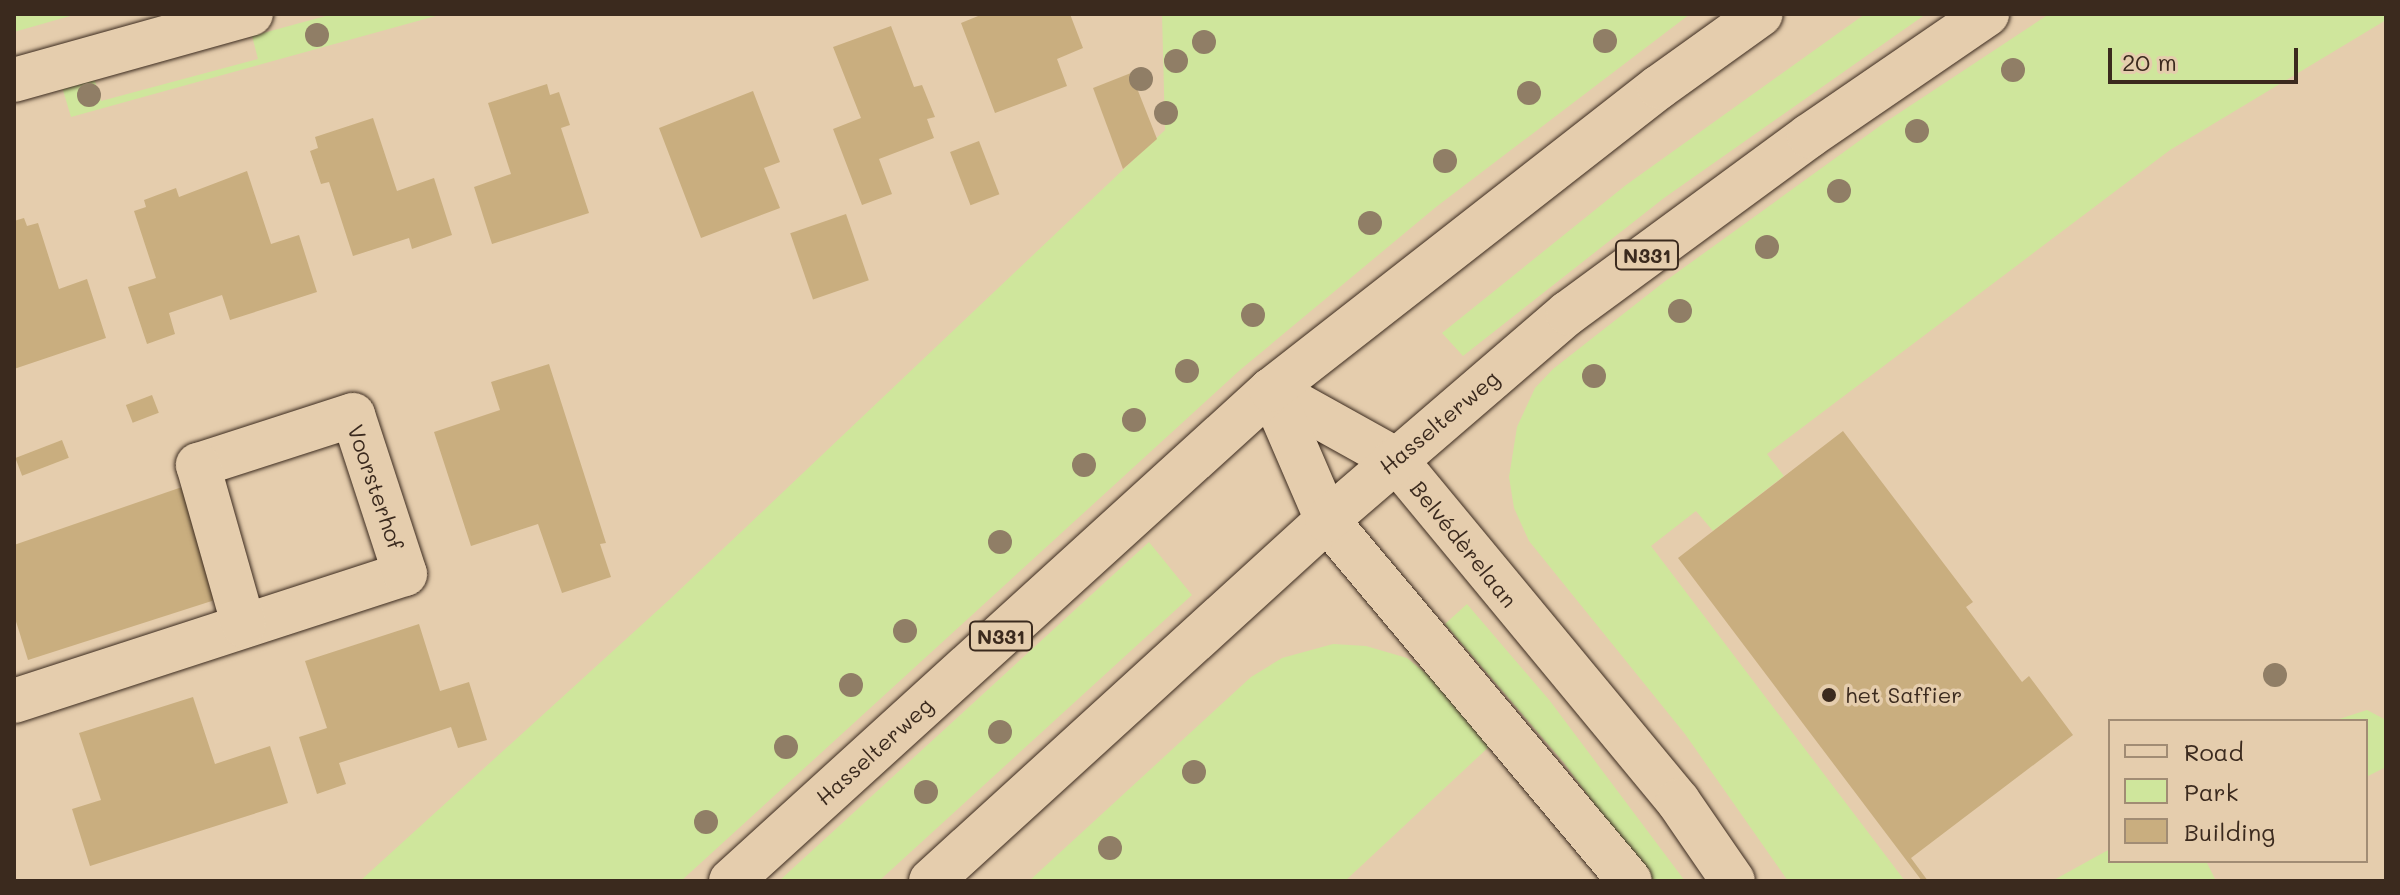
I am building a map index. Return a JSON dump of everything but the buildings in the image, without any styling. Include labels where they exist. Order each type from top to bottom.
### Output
[{"type":"main road","points":[[14,80],[251,14]]},
{"type":"main road","name":"Hasselterweg","points":[[731,881],[1271,390],[1659,87],[1761,14]]},
{"type":"main road","name":"Hasselterweg","points":[[931,881],[1395,459],[1568,313],[1809,136],[1987,14]]},
{"type":"main road","points":[[1271,390],[1327,520],[1630,881]]},
{"type":"main road","name":"Belvédèrelaan","points":[[1271,390],[1395,459],[1678,801],[1733,881]]},
{"type":"main road","name":"Voorsterhof","points":[[14,701],[405,574],[353,415],[198,465],[244,626]]},
{"type":"green space","points":[[14,14],[77,14],[14,32]]},
{"type":"green space","points":[[333,14],[443,14],[71,117],[62,87],[94,78],[101,101],[258,59],[252,36]]},
{"type":"green space","points":[[1162,14],[1690,14],[1436,207],[1240,370],[681,881],[360,881],[669,600],[1165,130]]},
{"type":"green space","points":[[1865,14],[1926,14],[1664,198],[1463,356],[1442,333],[1626,185]]},
{"type":"green space","points":[[2049,14],[2386,14],[2386,20],[2170,150],[1767,454],[1784,476],[1713,531],[1696,511],[1651,546],[1905,881],[1788,881],[1685,734],[1529,541],[1514,508],[1509,477],[1517,427],[1535,388],[1553,369],[1664,282],[1884,123]]},
{"type":"green space","points":[[1149,542],[1192,595],[879,881],[779,881]]},
{"type":"green space","points":[[1467,604],[1550,701],[1685,881],[1651,881],[1564,763],[1445,624]]},
{"type":"green space","points":[[1333,644],[1366,646],[1407,658],[1448,691],[1493,743],[1345,881],[1029,881],[1251,677],[1282,658]]},
{"type":"green space","points":[[2367,710],[2386,720],[2386,767],[2368,776],[2368,719],[2339,719]]},
{"type":"green space","points":[[2108,850],[2108,863],[2207,863],[2216,881],[2052,881]]},
{"type":"place","name":"het Saffier","points":[[1829,695]]}]
